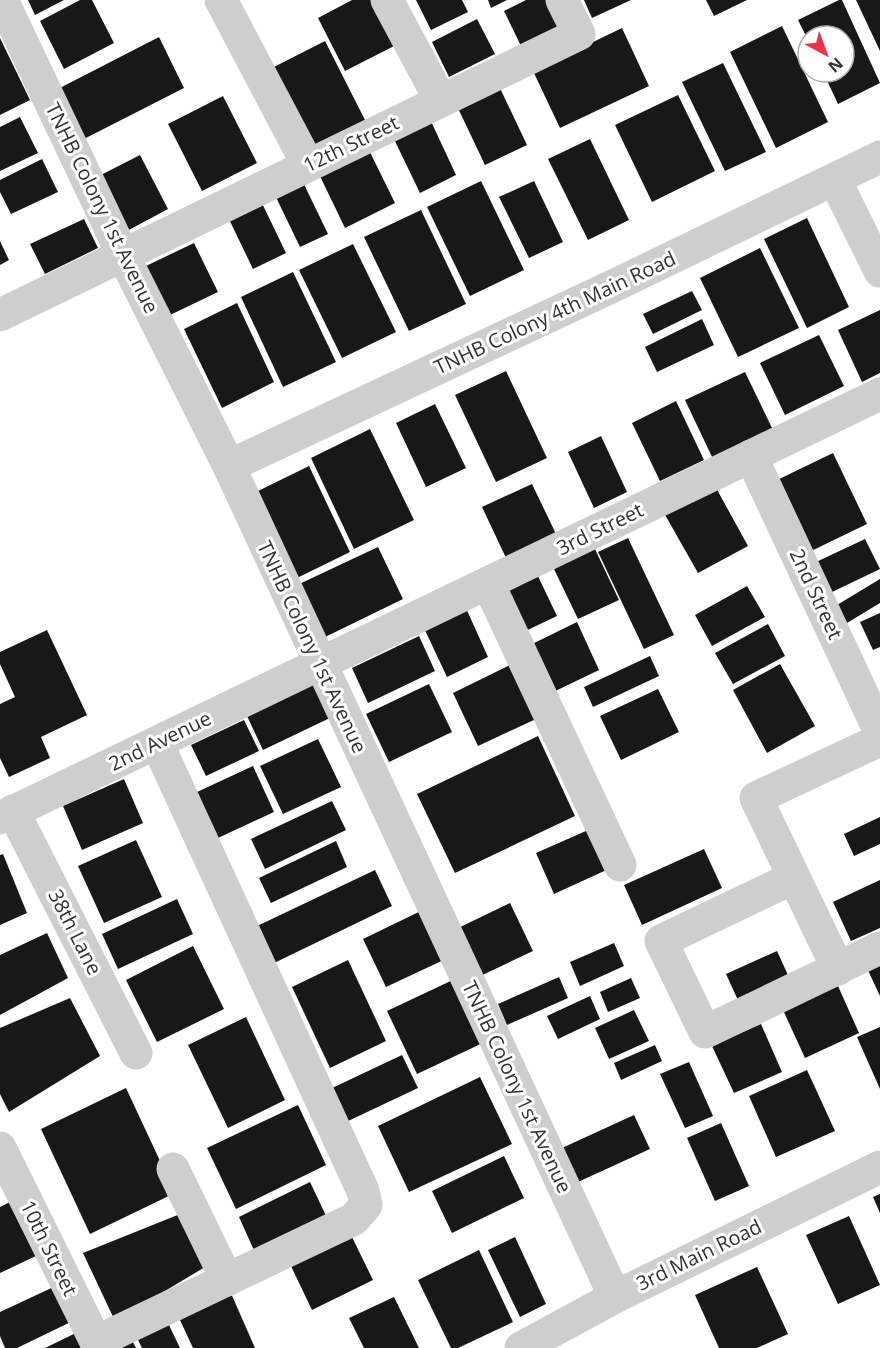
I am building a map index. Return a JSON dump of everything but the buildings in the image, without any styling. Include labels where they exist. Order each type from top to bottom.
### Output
[{"type":"street","name":"TNHB Colony 1st Avenue","points":[[2,0],[123,255],[229,466],[615,1297]]},
{"type":"street","points":[[221,0],[308,165]]},
{"type":"street","points":[[387,0],[441,101]]},
{"type":"street","name":"12th Street","points":[[0,315],[579,34],[562,0]]},
{"type":"street","name":"TNHB Colony 4th Main Road","points":[[229,466],[880,157]]},
{"type":"street","points":[[835,180],[880,271]]},
{"type":"street","name":"3rd Street","points":[[319,663],[880,394]]},
{"type":"street","name":"2nd Street","points":[[751,456],[880,732]]},
{"type":"street","points":[[488,583],[620,865]]},
{"type":"street","name":"2nd Avenue","points":[[7,814],[319,663]]},
{"type":"street","points":[[838,969],[756,798],[880,740]]},
{"type":"street","points":[[97,1345],[354,1219],[366,1205],[366,1198],[157,743]]},
{"type":"street","name":"38th Lane","points":[[7,814],[136,1053]]},
{"type":"street","points":[[793,878],[661,941],[705,1032],[880,948]]},
{"type":"street","name":"10th Street","points":[[0,1148],[97,1345]]},
{"type":"street","name":"3rd Main Road","points":[[521,1348],[615,1297],[880,1167]]},
{"type":"street","points":[[173,1169],[227,1280]]}]
